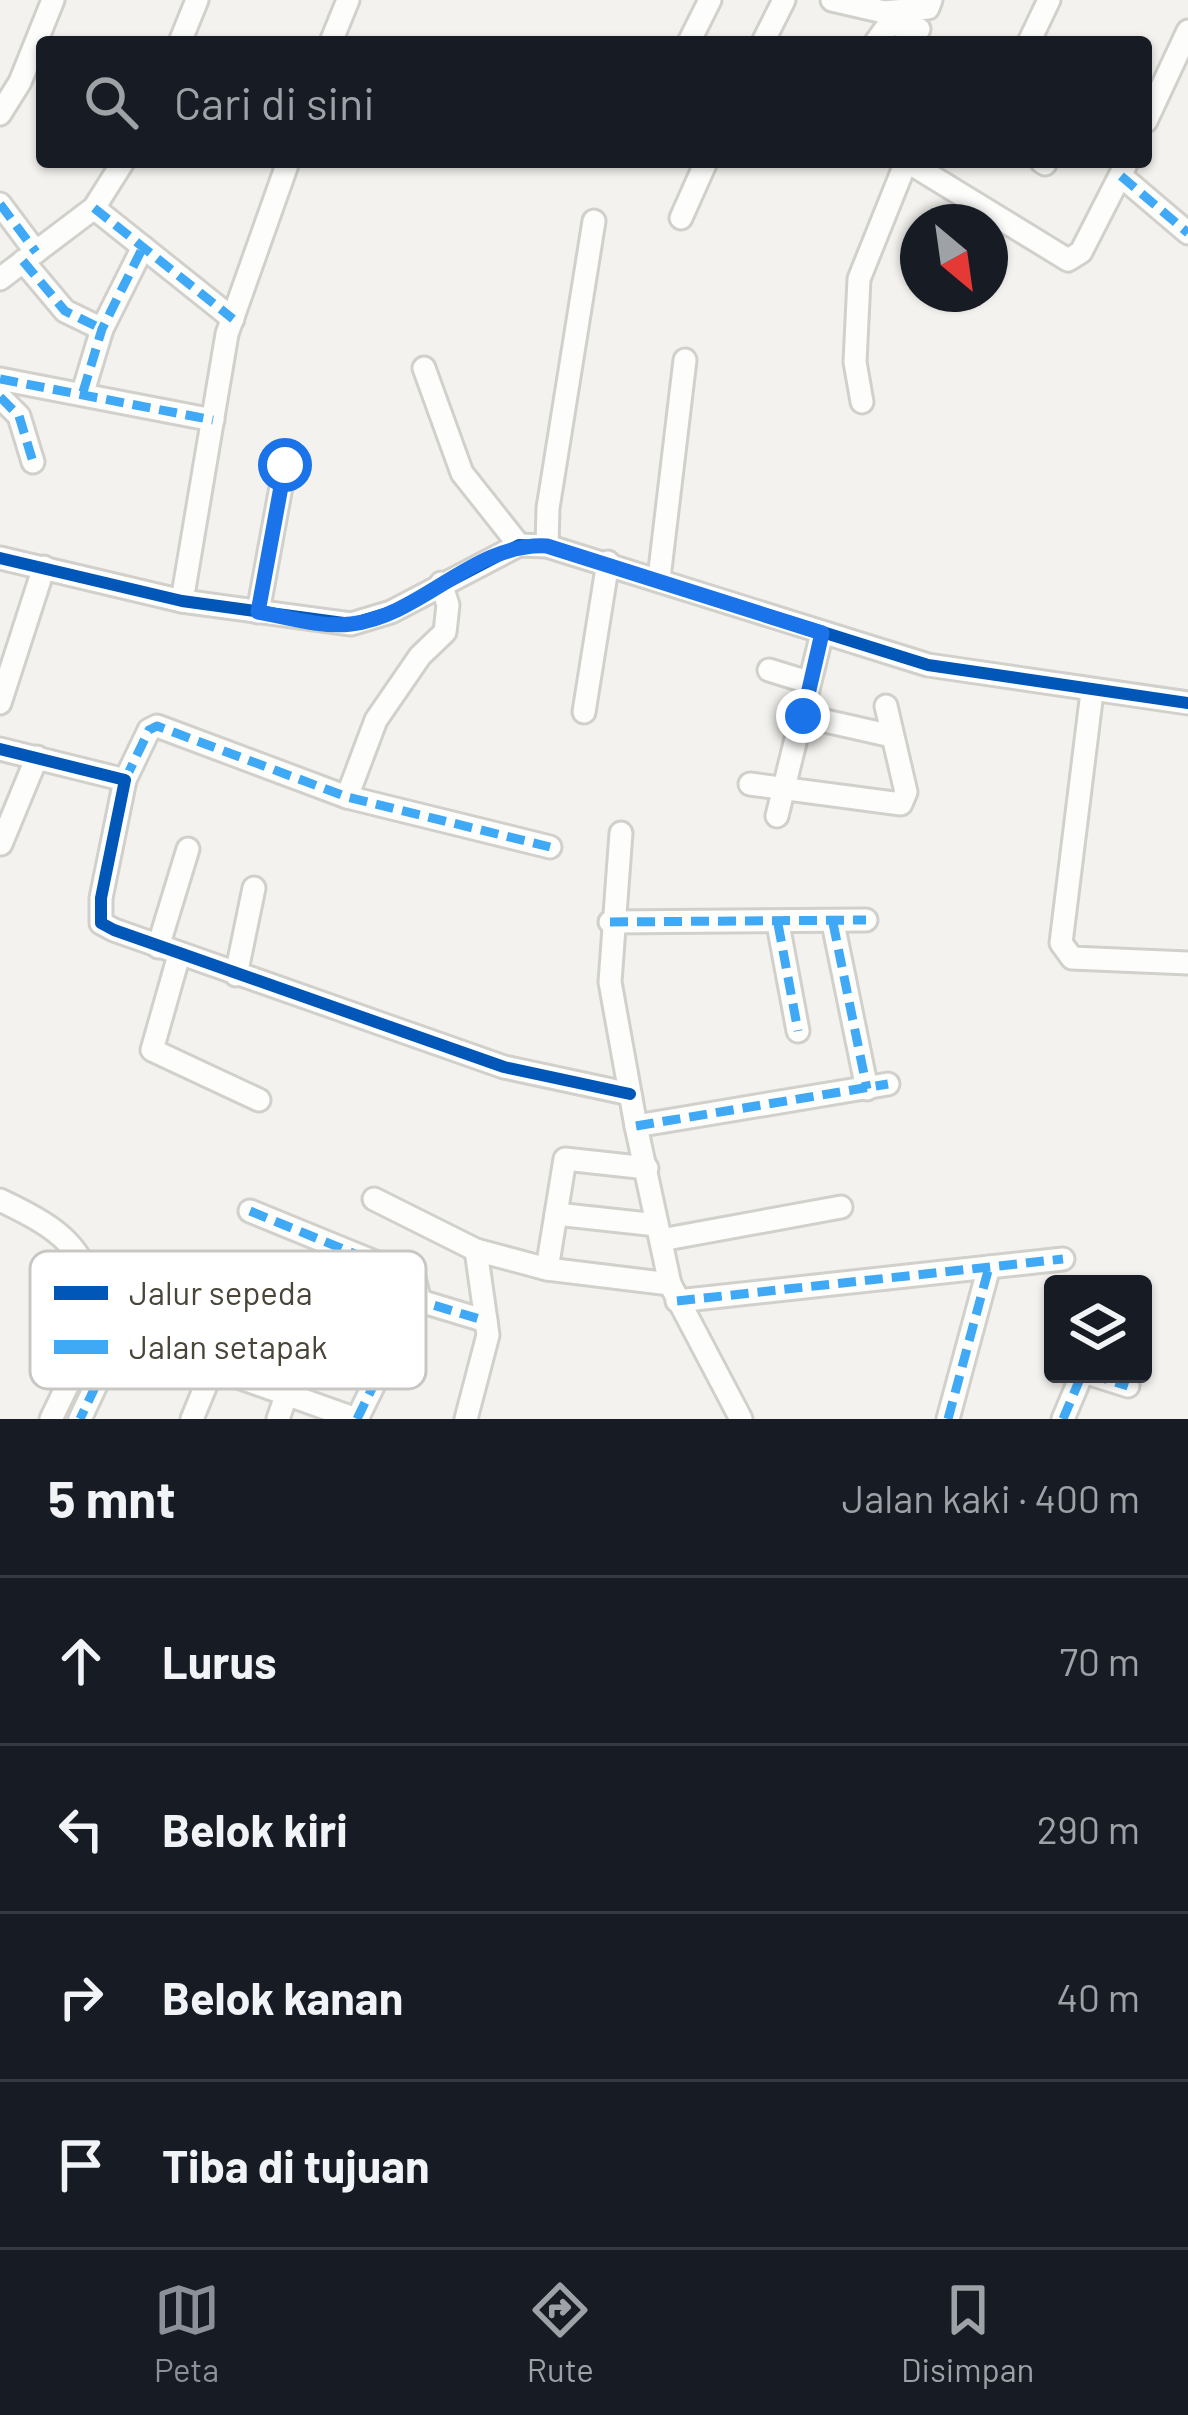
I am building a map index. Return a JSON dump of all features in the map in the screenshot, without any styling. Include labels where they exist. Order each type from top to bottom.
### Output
[{"type":"street","points":[[44,36],[53,0]]},
{"type":"street","points":[[182,36],[197,0]]},
{"type":"street","points":[[333,36],[348,0]]},
{"type":"street","points":[[691,36],[710,0]]},
{"type":"street","points":[[766,36],[784,0]]},
{"type":"street","points":[[832,0],[929,20]]},
{"type":"street","points":[[1032,36],[1049,0]]},
{"type":"street","points":[[880,36],[889,24],[929,20]]},
{"type":"street","points":[[1152,108],[1188,31]]},
{"type":"street","points":[[0,114],[31,85]]},
{"type":"street","points":[[0,279],[94,208],[119,168]]},
{"type":"street","points":[[182,601],[233,319],[281,168]]},
{"type":"street","points":[[681,218],[703,168]]},
{"type":"street","points":[[862,402],[855,362],[859,279],[905,168]]},
{"type":"street","points":[[917,168],[1068,260],[1081,252],[1124,169],[1188,233]]},
{"type":"street","points":[[0,204],[65,310],[102,329]]},
{"type":"street","points":[[94,208],[233,319]]},
{"type":"street","points":[[547,546],[548,508],[594,220]]},
{"type":"street","points":[[82,392],[102,329],[142,247]]},
{"type":"street","points":[[659,578],[686,359]]},
{"type":"street","points":[[424,368],[462,473],[519,545]]},
{"type":"street","points":[[0,380],[212,420]]},
{"type":"street","points":[[0,397],[19,416],[33,462]]},
{"type":"street","points":[[258,612],[285,465]]},
{"type":"street","points":[[0,558],[182,601],[351,624],[392,612],[519,545],[547,546],[928,665],[1188,703]]},
{"type":"street","points":[[584,712],[608,562]]},
{"type":"street","points":[[0,703],[44,567]]},
{"type":"street","points":[[347,797],[376,720],[420,656],[445,632],[448,605],[441,583]]},
{"type":"street","points":[[776,816],[822,633]]},
{"type":"street","points":[[769,670],[808,682]]},
{"type":"street","points":[[1092,692],[1061,943],[1072,958],[1188,963]]},
{"type":"street","points":[[750,784],[902,805],[906,792],[886,706]]},
{"type":"street","points":[[803,716],[892,736]]},
{"type":"street","points":[[550,847],[347,797],[158,726],[149,730],[124,779],[101,898],[101,922],[236,975],[504,1066],[630,1094]]},
{"type":"street","points":[[0,748],[124,779]]},
{"type":"street","points":[[1,844],[37,757]]},
{"type":"street","points":[[621,833],[610,922],[610,982],[636,1126],[674,1292],[741,1419]]},
{"type":"street","points":[[188,849],[152,1050],[259,1100]]},
{"type":"street","points":[[236,975],[254,888]]},
{"type":"street","points":[[610,922],[866,920]]},
{"type":"street","points":[[636,1126],[878,1087],[833,923]]},
{"type":"street","points":[[778,924],[798,1030]]},
{"type":"street","points":[[547,1268],[569,1157],[647,1168]]},
{"type":"street","points":[[374,1199],[476,1250],[674,1292],[1063,1259]]},
{"type":"street","points":[[0,1200],[57,1227],[76,1251]]},
{"type":"street","points":[[556,1214],[659,1233],[841,1207]]},
{"type":"street","points":[[250,1210],[349,1251]]},
{"type":"street","points":[[466,1419],[488,1335],[476,1250]]},
{"type":"street","points":[[948,1419],[989,1267]]},
{"type":"street","points":[[426,1300],[486,1321]]},
{"type":"street","points":[[1063,1419],[1081,1383]]},
{"type":"street","points":[[1116,1383],[1129,1387]]},
{"type":"street","points":[[51,1419],[66,1389]]},
{"type":"street","points":[[80,1419],[94,1389]]},
{"type":"street","points":[[192,1419],[204,1389]]},
{"type":"street","points":[[273,1389],[356,1419],[371,1389]]},
{"type":"street","points":[[278,1419],[287,1394]]},
{"type":"marked path","points":[[1121,176],[1188,233]]},
{"type":"marked path","points":[[0,204],[36,252]]},
{"type":"marked path","points":[[94,208],[233,319]]},
{"type":"marked path","points":[[83,392],[102,329],[143,247]]},
{"type":"marked path","points":[[23,261],[65,311],[102,329]]},
{"type":"marked path","points":[[0,379],[213,420]]},
{"type":"marked path","points":[[0,397],[19,416],[33,462]]},
{"type":"marked path","points":[[125,780],[149,730],[157,726],[347,797],[550,847]]},
{"type":"marked path","points":[[610,922],[866,920]]},
{"type":"marked path","points":[[833,923],[867,1089]]},
{"type":"marked path","points":[[778,924],[798,1031]]},
{"type":"marked path","points":[[636,1126],[888,1084]]},
{"type":"marked path","points":[[250,1211],[348,1251]]},
{"type":"marked path","points":[[677,1301],[1063,1259]]},
{"type":"marked path","points":[[948,1419],[989,1267]]},
{"type":"marked path","points":[[426,1303],[486,1321]]},
{"type":"marked path","points":[[1063,1419],[1078,1383]]},
{"type":"marked path","points":[[1118,1383],[1128,1386]]},
{"type":"marked path","points":[[80,1419],[94,1389]]},
{"type":"marked path","points":[[357,1419],[372,1389]]},
{"type":"cycle path","points":[[0,558],[182,601],[351,624],[391,612],[519,545],[547,546],[928,665],[1188,703]]},
{"type":"cycle path","points":[[0,749],[125,780],[101,898],[101,923],[504,1067],[630,1094]]},
{"type":"route","points":[[285,465],[258,612],[351,624],[392,612],[519,545],[547,546],[822,633],[803,716]]}]
